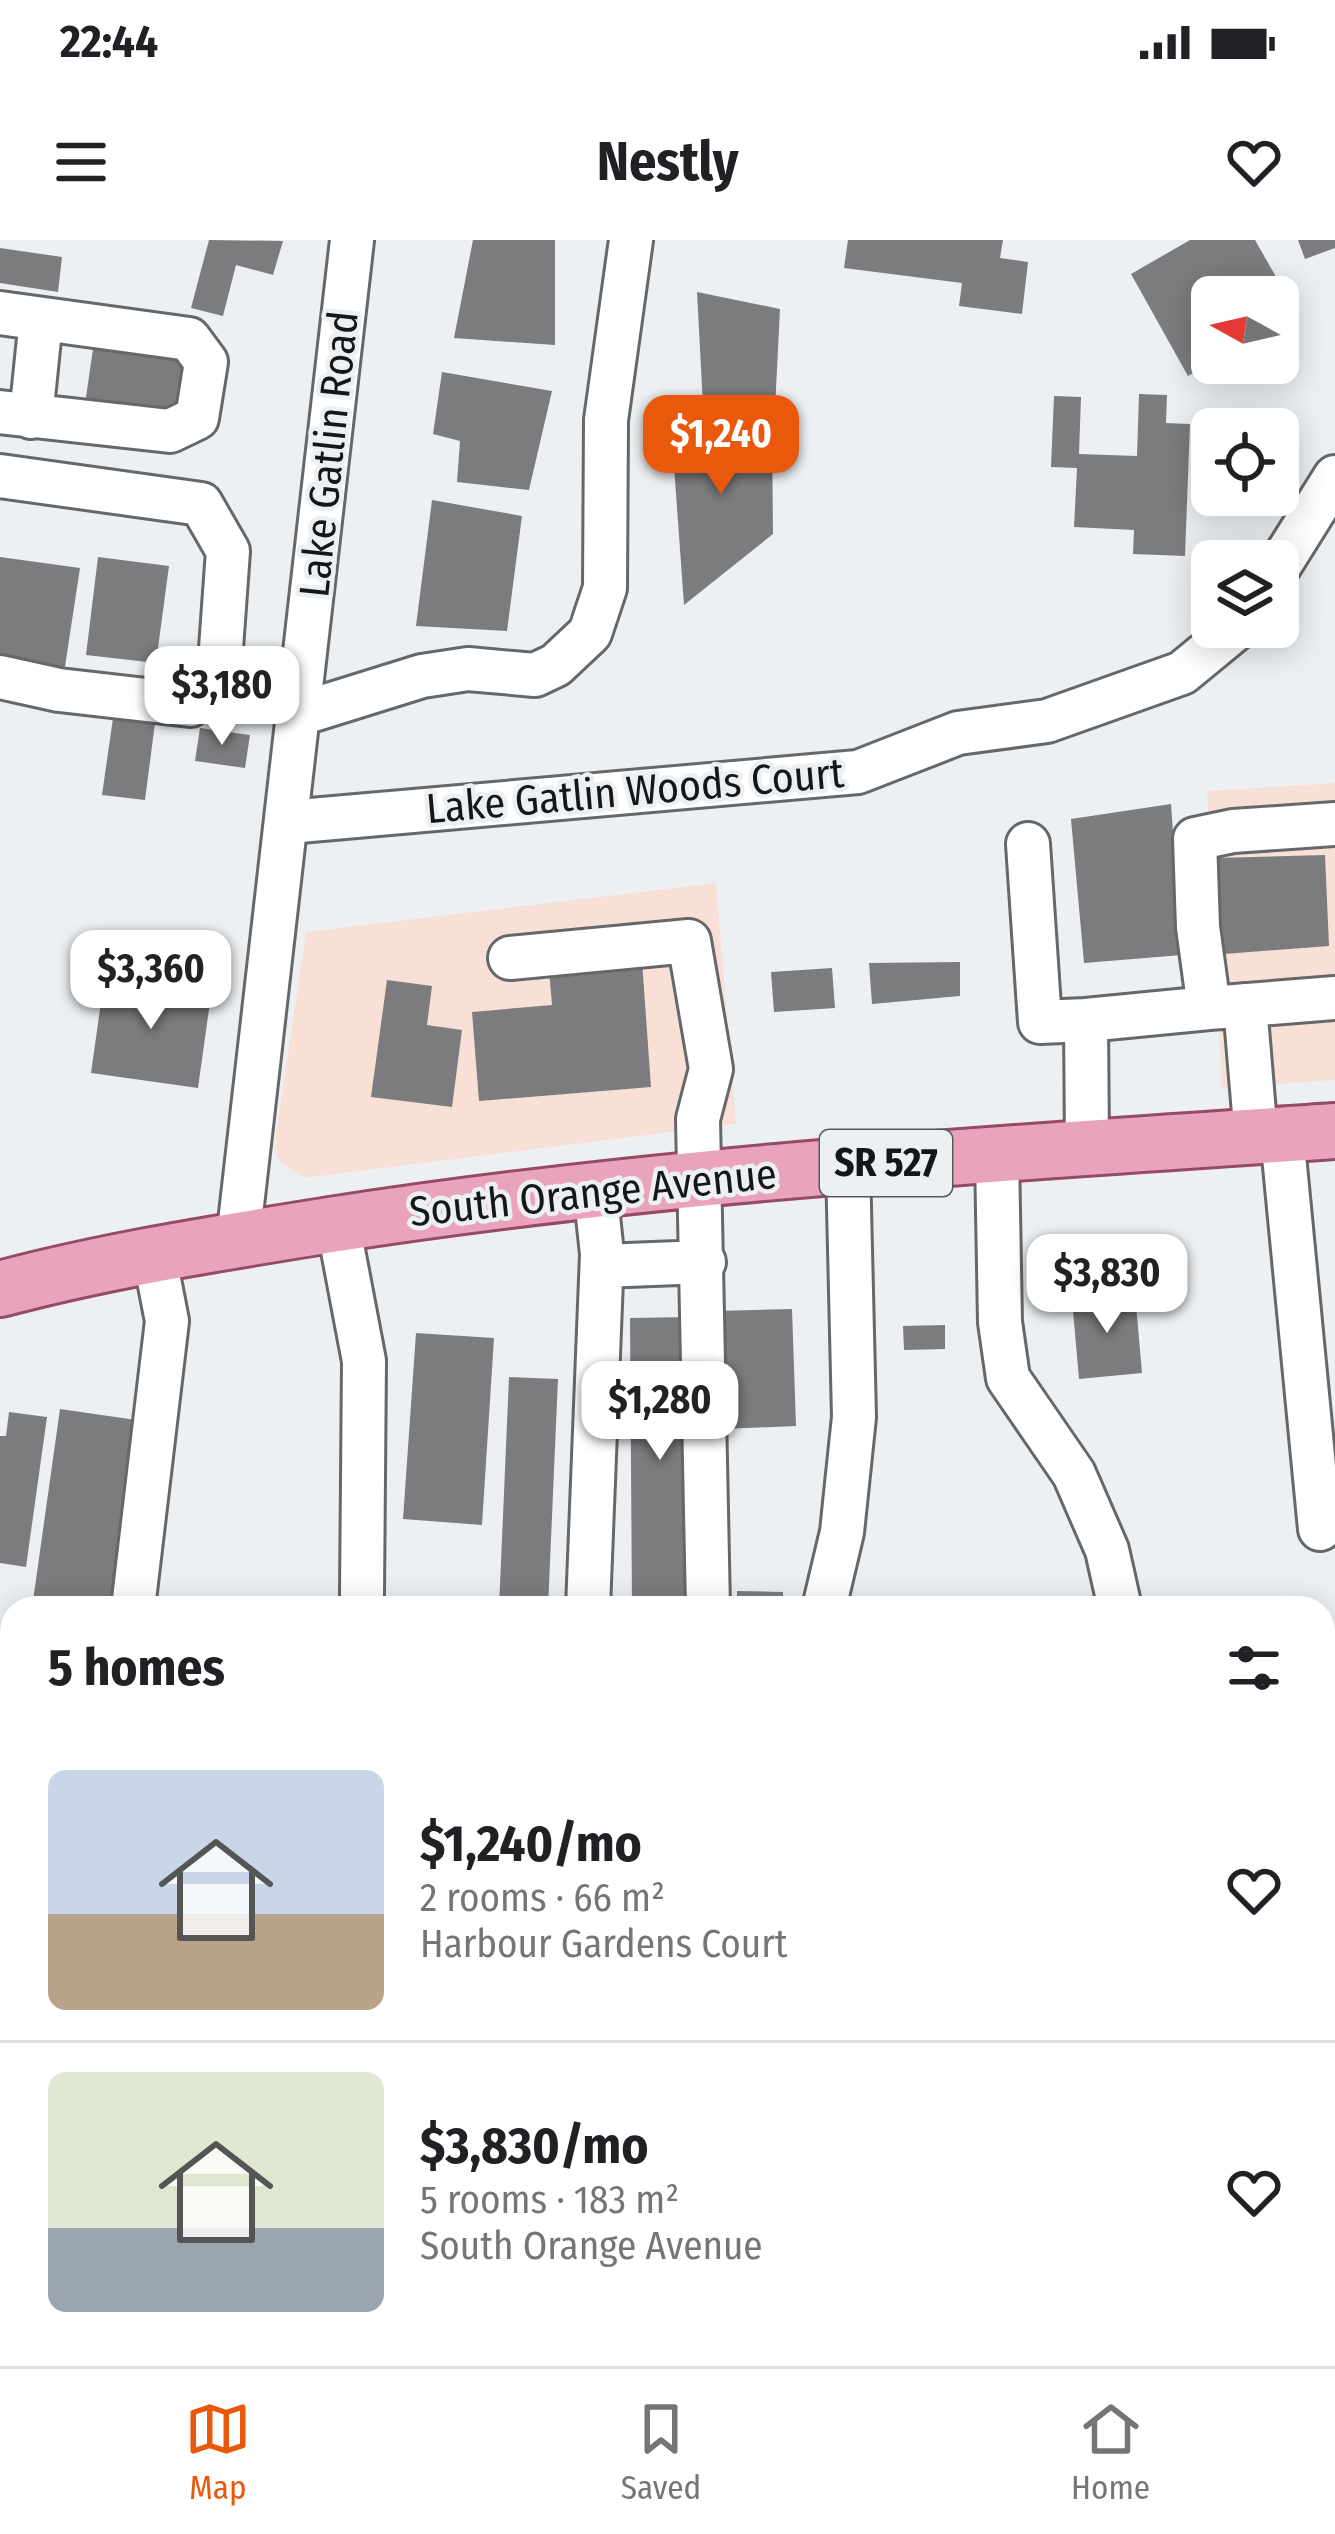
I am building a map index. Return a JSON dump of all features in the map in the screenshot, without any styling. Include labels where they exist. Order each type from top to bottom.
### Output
[{"type":"main road","name":"South Orange Avenue","points":[[0,1289],[238,1240],[595,1189],[1291,1134]]},
{"type":"street","name":"Lake Gatlin Road","points":[[238,1240],[352,240]]},
{"type":"street","points":[[300,714],[422,676],[468,670],[535,675],[556,665],[590,633],[605,588],[606,420],[631,240]]},
{"type":"street","points":[[20,316],[189,339],[206,362],[197,418],[170,431],[16,415],[20,316]]},
{"type":"street","points":[[0,476],[201,504],[228,551],[220,662],[190,705],[59,690],[0,677]]},
{"type":"street","points":[[1296,540],[1335,478]]},
{"type":"street","name":"Lake Gatlin Woods Court","points":[[288,822],[858,772],[958,733],[1047,721],[1182,673],[1212,648]]},
{"type":"street","points":[[1320,1529],[1319,1350],[1291,1134],[1227,1007],[1198,927],[1196,839],[1232,831],[1335,824]]},
{"type":"street","points":[[1028,844],[1040,1022],[1335,998]]},
{"type":"street","points":[[510,958],[689,941],[711,1069],[698,1119],[708,1596]]},
{"type":"street","points":[[1086,1020],[1088,1148]]},
{"type":"street","points":[[997,1155],[1000,1322],[1009,1378],[1074,1474],[1107,1550],[1117,1596]]},
{"type":"street","points":[[827,1596],[842,1532],[854,1417],[848,1166]]},
{"type":"street","points":[[588,1596],[602,1266],[595,1189]]},
{"type":"street","points":[[338,1224],[364,1361],[362,1594]]},
{"type":"street","points":[[134,1596],[166,1321],[154,1255]]},
{"type":"street","points":[[602,1266],[704,1262]]},
{"type":"shaded area","points":[[1335,783],[1335,1080],[1222,1088],[1207,791]]},
{"type":"shaded area","points":[[716,883],[736,1124],[304,1178],[275,1153],[306,932]]},
{"type":"building","points":[[209,240],[283,241],[273,275],[236,265],[223,316],[191,308]]},
{"type":"building","points":[[473,240],[555,240],[555,345],[454,338]]},
{"type":"building","points":[[848,240],[1003,240],[1000,258],[1028,262],[1022,314],[959,306],[962,283],[844,268]]},
{"type":"building","points":[[1190,240],[1255,240],[1276,276],[1191,276],[1188,376],[1131,274]]},
{"type":"building","points":[[1298,240],[1335,240],[1335,248],[1305,259]]},
{"type":"building","points":[[0,248],[62,257],[58,292],[0,283]]},
{"type":"building","points":[[697,292],[780,309],[775,409],[703,406]]},
{"type":"building","points":[[95,335],[193,349],[183,425],[84,411]]},
{"type":"building","points":[[442,372],[552,391],[529,490],[457,482],[460,441],[433,434]]},
{"type":"building","points":[[1139,394],[1167,395],[1166,423],[1190,424],[1185,556],[1133,554],[1134,530],[1074,527],[1077,468],[1051,467],[1054,396],[1081,397],[1079,454],[1137,456]]},
{"type":"building","points":[[671,424],[772,424],[773,534],[684,605]]},
{"type":"building","points":[[432,500],[522,516],[507,631],[416,626]]},
{"type":"building","points":[[0,557],[80,568],[64,673],[0,664]]},
{"type":"building","points":[[98,557],[169,566],[156,663],[86,655]]},
{"type":"building","points":[[113,718],[155,723],[145,800],[102,795]]},
{"type":"building","points":[[200,728],[250,735],[245,768],[195,761]]},
{"type":"building","points":[[1171,804],[1182,955],[1084,963],[1071,819]]},
{"type":"building","points":[[1325,855],[1329,946],[1224,954],[1215,858]]},
{"type":"building","points":[[642,961],[651,1087],[479,1101],[472,1012],[552,1005],[549,969]]},
{"type":"building","points":[[960,962],[960,996],[872,1004],[869,963]]},
{"type":"building","points":[[135,963],[169,968],[165,995],[210,1002],[198,1088],[91,1073],[103,988],[131,992]]},
{"type":"building","points":[[832,968],[835,1008],[774,1012],[771,972]]},
{"type":"building","points":[[387,980],[432,986],[427,1025],[462,1030],[452,1107],[371,1097]]},
{"type":"building","points":[[1135,1293],[1142,1373],[1079,1379],[1072,1299]]},
{"type":"building","points":[[792,1309],[796,1426],[722,1429],[717,1311]]},
{"type":"building","points":[[687,1317],[690,1596],[632,1596],[630,1318]]},
{"type":"building","points":[[945,1325],[945,1349],[904,1350],[903,1326]]},
{"type":"building","points":[[416,1333],[494,1338],[482,1525],[403,1519]]},
{"type":"building","points":[[509,1377],[558,1379],[549,1596],[500,1596]]},
{"type":"building","points":[[60,1409],[143,1421],[118,1596],[34,1596]]},
{"type":"building","points":[[9,1412],[47,1417],[26,1567],[0,1563],[0,1436],[6,1436]]},
{"type":"building","points":[[737,1591],[783,1592],[783,1596],[737,1596]]}]
